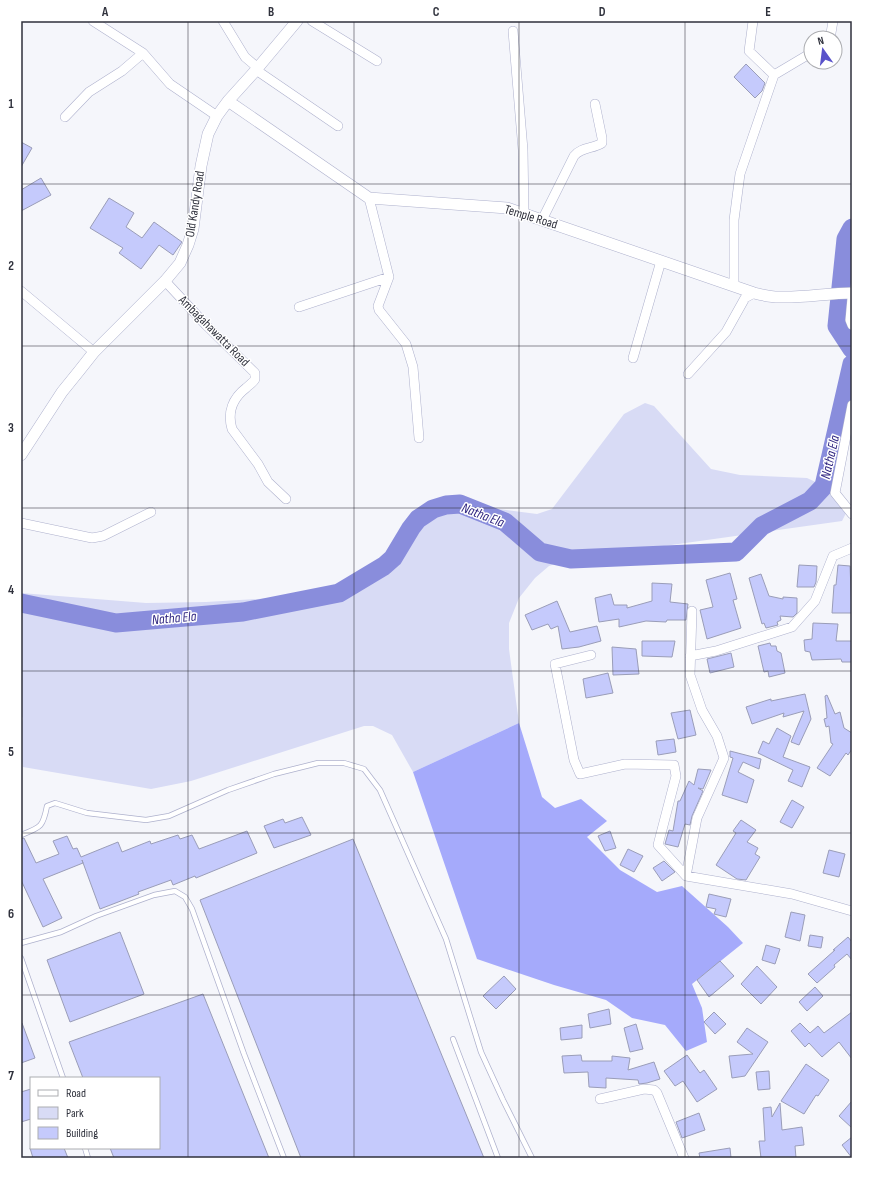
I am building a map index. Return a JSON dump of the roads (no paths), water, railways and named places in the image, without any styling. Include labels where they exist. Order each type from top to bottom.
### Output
[{"type":"street","points":[[93,21],[143,53],[170,84],[217,116]]},
{"type":"street","points":[[223,21],[245,57],[257,69],[338,126]]},
{"type":"street","name":"Old Kandy Road","points":[[21,456],[62,392],[94,352],[165,282],[180,263],[193,229],[197,188],[208,134],[217,116],[228,101],[297,21]]},
{"type":"street","points":[[312,21],[377,61]]},
{"type":"street","points":[[753,21],[749,51],[774,74]]},
{"type":"street","points":[[513,31],[523,150],[524,214]]},
{"type":"street","points":[[65,116],[89,92],[122,71],[143,53]]},
{"type":"street","points":[[734,286],[734,220],[740,174],[774,74],[803,58]]},
{"type":"street","points":[[228,101],[369,198],[389,277],[378,306],[406,344],[413,367],[419,438]]},
{"type":"street","points":[[542,220],[574,156],[579,151],[598,146],[602,143],[595,104]]},
{"type":"street","name":"Temple Road","points":[[369,198],[507,208],[754,293],[778,297],[852,293]]},
{"type":"street","points":[[633,358],[661,261]]},
{"type":"street","points":[[299,307],[389,277]]},
{"type":"street","name":"Ambagahawatta Road","points":[[165,282],[255,373],[253,382],[243,390],[235,400],[230,409],[229,417],[232,429],[258,464],[268,482],[286,499]]},
{"type":"street","points":[[21,291],[94,352]]},
{"type":"street","points":[[688,374],[726,332],[745,298],[754,293]]},
{"type":"street","points":[[852,298],[850,320],[852,325]]},
{"type":"street","points":[[852,405],[835,494],[852,514]]},
{"type":"street","points":[[21,523],[92,538],[103,536],[151,512]]},
{"type":"street","points":[[690,656],[716,651],[792,627],[815,601],[833,556],[852,548]]},
{"type":"street","points":[[686,876],[697,818],[724,758],[717,736],[702,710],[690,675],[692,611]]},
{"type":"street","points":[[591,655],[554,664],[574,760],[580,774],[625,764],[674,765],[676,776],[658,845],[686,876],[792,894],[852,911]]},
{"type":"street","points":[[600,1099],[644,1089],[654,1090],[657,1093],[684,1158]]},
{"type":"lane","points":[[21,834],[36,829],[44,821],[47,806],[55,803],[87,813],[146,820],[169,816],[228,790],[274,774],[318,763],[344,763],[364,769],[380,790],[446,939],[481,1052],[532,1158]]},
{"type":"lane","points":[[21,943],[61,932],[96,916],[154,895],[176,891],[186,897],[192,909],[244,1054],[284,1158]]},
{"type":"lane","points":[[21,958],[63,1077]]},
{"type":"lane","points":[[453,1039],[498,1158]]},
{"type":"waterway","name":"Natha Ela","points":[[852,228],[846,239],[837,326],[852,349]]},
{"type":"waterway","name":"Natha Ela","points":[[21,603],[116,623],[243,612],[339,593],[384,566],[393,558],[418,519],[433,509],[446,505],[460,504],[505,522],[540,552],[571,559],[736,552],[762,526],[810,501],[824,486],[852,364]]}]
